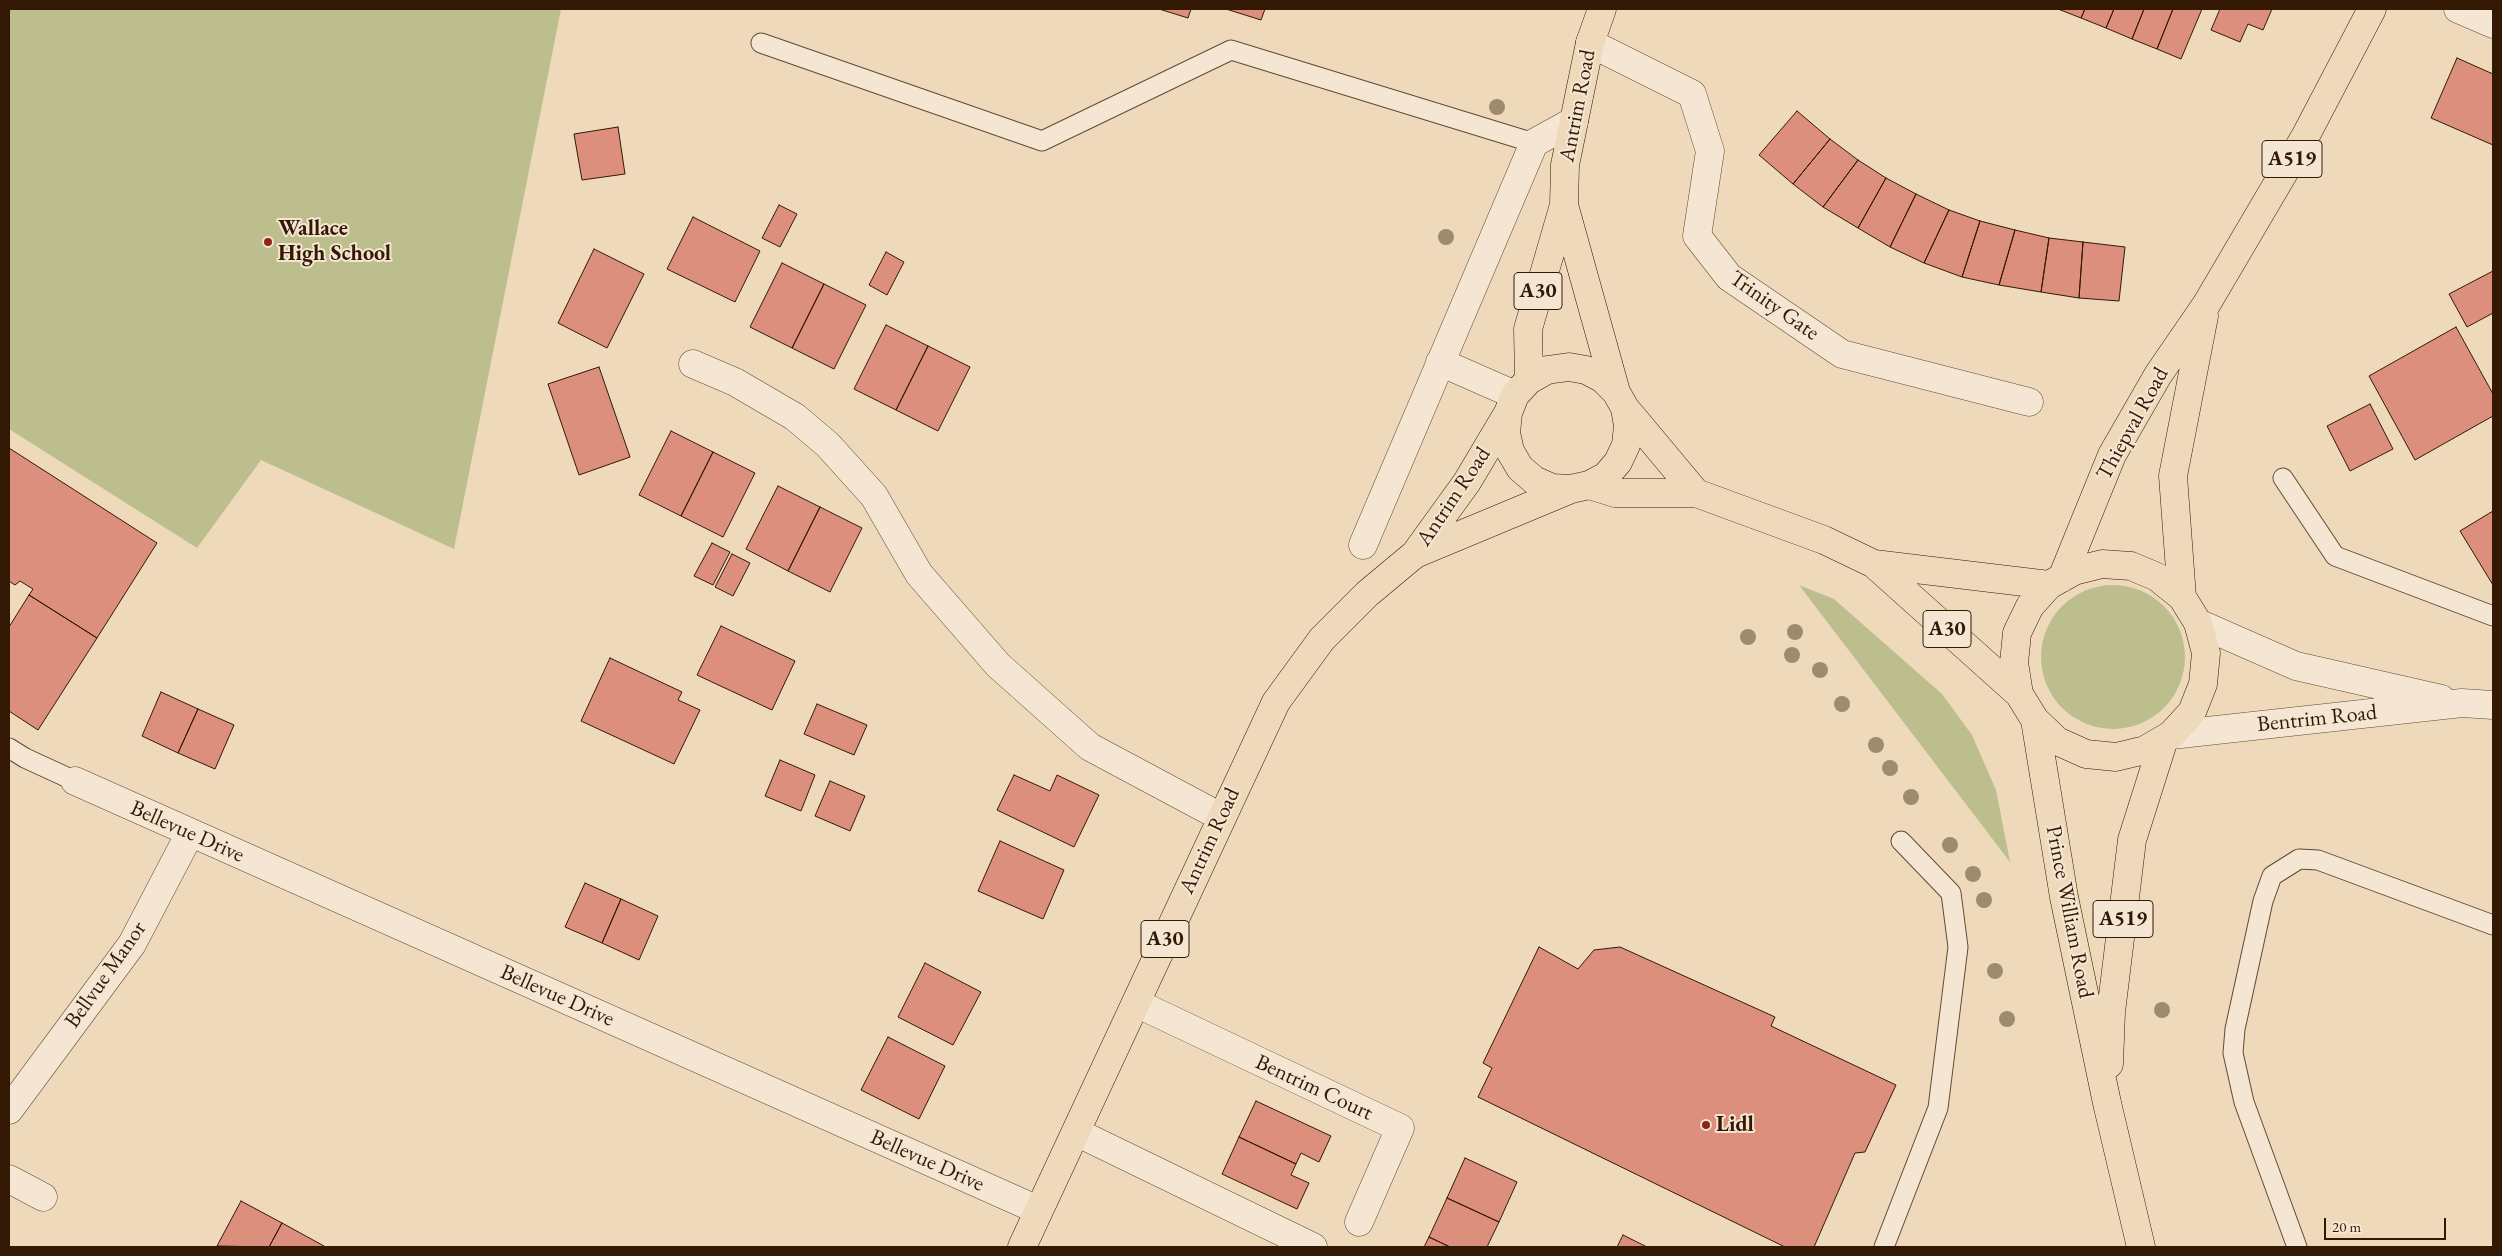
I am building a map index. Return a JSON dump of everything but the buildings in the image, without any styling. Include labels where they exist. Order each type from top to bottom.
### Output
[{"type":"main road","name":"Antrim Road","points":[[1022,1247],[1276,702],[1322,639],[1367,594],[1415,554],[1467,482],[1517,396],[1528,329],[1564,205],[1565,165],[1590,43],[1602,9]]},
{"type":"main road","name":"Thiepval Road","points":[[2056,582],[2112,455],[2158,375],[2206,305],[2306,135],[2372,9]]},
{"type":"main road","name":"Antrim Road","points":[[1564,205],[1621,400]]},
{"type":"main road","name":"Thiepval Road","points":[[2182,597],[2173,476],[2206,305]]},
{"type":"main road","name":"A30","points":[[1696,493],[1603,379],[1586,370],[1569,367],[1547,370],[1517,396],[1506,433],[1510,451],[1520,468],[1534,480],[1552,488],[1580,487],[1615,493],[1696,493],[1824,540],[1874,564],[2019,694]]},
{"type":"main road","name":"A30","points":[[1580,487],[1606,476],[1618,462],[1626,445],[1628,426],[1621,400]]},
{"type":"main road","name":"Antrim Road","points":[[1415,554],[1580,487]]},
{"type":"main road","name":"A30","points":[[1874,564],[2056,582]]},
{"type":"main road","name":"A519","points":[[2102,564],[2131,566],[2157,577],[2182,597],[2198,623],[2206,653],[2203,684],[2192,712],[2168,737],[2145,750],[2116,757],[2086,754],[2057,741],[2035,720],[2019,694],[2014,663],[2017,632],[2030,606],[2056,582],[2074,571],[2102,564]]},
{"type":"main road","name":"Prince William Road","points":[[2035,720],[2064,897],[2107,1103],[2141,1247]]},
{"type":"main road","name":"Prince William Road","points":[[2107,1103],[2111,1012],[2132,840],[2168,737]]},
{"type":"street","points":[[2458,9],[2493,24]]},
{"type":"street","name":"Trinity Gate","points":[[1590,43],[1692,94],[1710,151],[1697,236],[1729,277],[1842,354],[2029,402]]},
{"type":"street","points":[[1363,545],[1534,143],[1574,121]]},
{"type":"street","points":[[1440,362],[1517,396]]},
{"type":"street","points":[[693,364],[734,382],[795,418],[828,444],[874,496],[919,574],[998,665],[1090,747],[1221,817]]},
{"type":"street","name":"Bentrim Road","points":[[2198,623],[2296,666],[2462,704]]},
{"type":"street","name":"Bentrim Road","points":[[2168,737],[2462,704],[2493,705]]},
{"type":"street","name":"Bellevue Drive","points":[[75,781],[1038,1210]]},
{"type":"street","name":"Bellvue Manor","points":[[9,1110],[132,944],[190,833]]},
{"type":"street","name":"Bentrim Court","points":[[1136,1003],[1400,1128],[1359,1222]]},
{"type":"street","points":[[1076,1132],[1313,1247]]},
{"type":"street","points":[[9,1179],[43,1197]]},
{"type":"lane","points":[[762,43],[1042,141],[1231,50],[1534,143]]},
{"type":"lane","points":[[2283,478],[2335,556],[2493,616]]},
{"type":"lane","points":[[9,748],[25,758],[75,781]]},
{"type":"lane","points":[[1884,1247],[1938,1108],[1958,947],[1951,893],[1900,841]]},
{"type":"lane","points":[[2296,1247],[2244,1102],[2234,1053],[2235,1029],[2263,901],[2272,876],[2299,859],[2318,860],[2493,925]]},
{"type":"green space","name":"Wallace High School","points":[[9,9],[561,9],[454,549],[261,460],[197,548],[9,429]]},
{"type":"green space","points":[[1799,585],[1834,599],[1942,694],[1972,735],[1996,790],[2010,862]]},
{"type":"green space","points":[[2113,585],[2141,590],[2164,606],[2180,629],[2185,657],[2180,685],[2164,708],[2141,724],[2113,729],[2085,724],[2062,708],[2046,685],[2041,657],[2046,629],[2062,606],[2085,590]]},
{"type":"place","name":"Wallace High School","points":[[268,242]]},
{"type":"place","name":"Lidl","points":[[1706,1125]]}]
